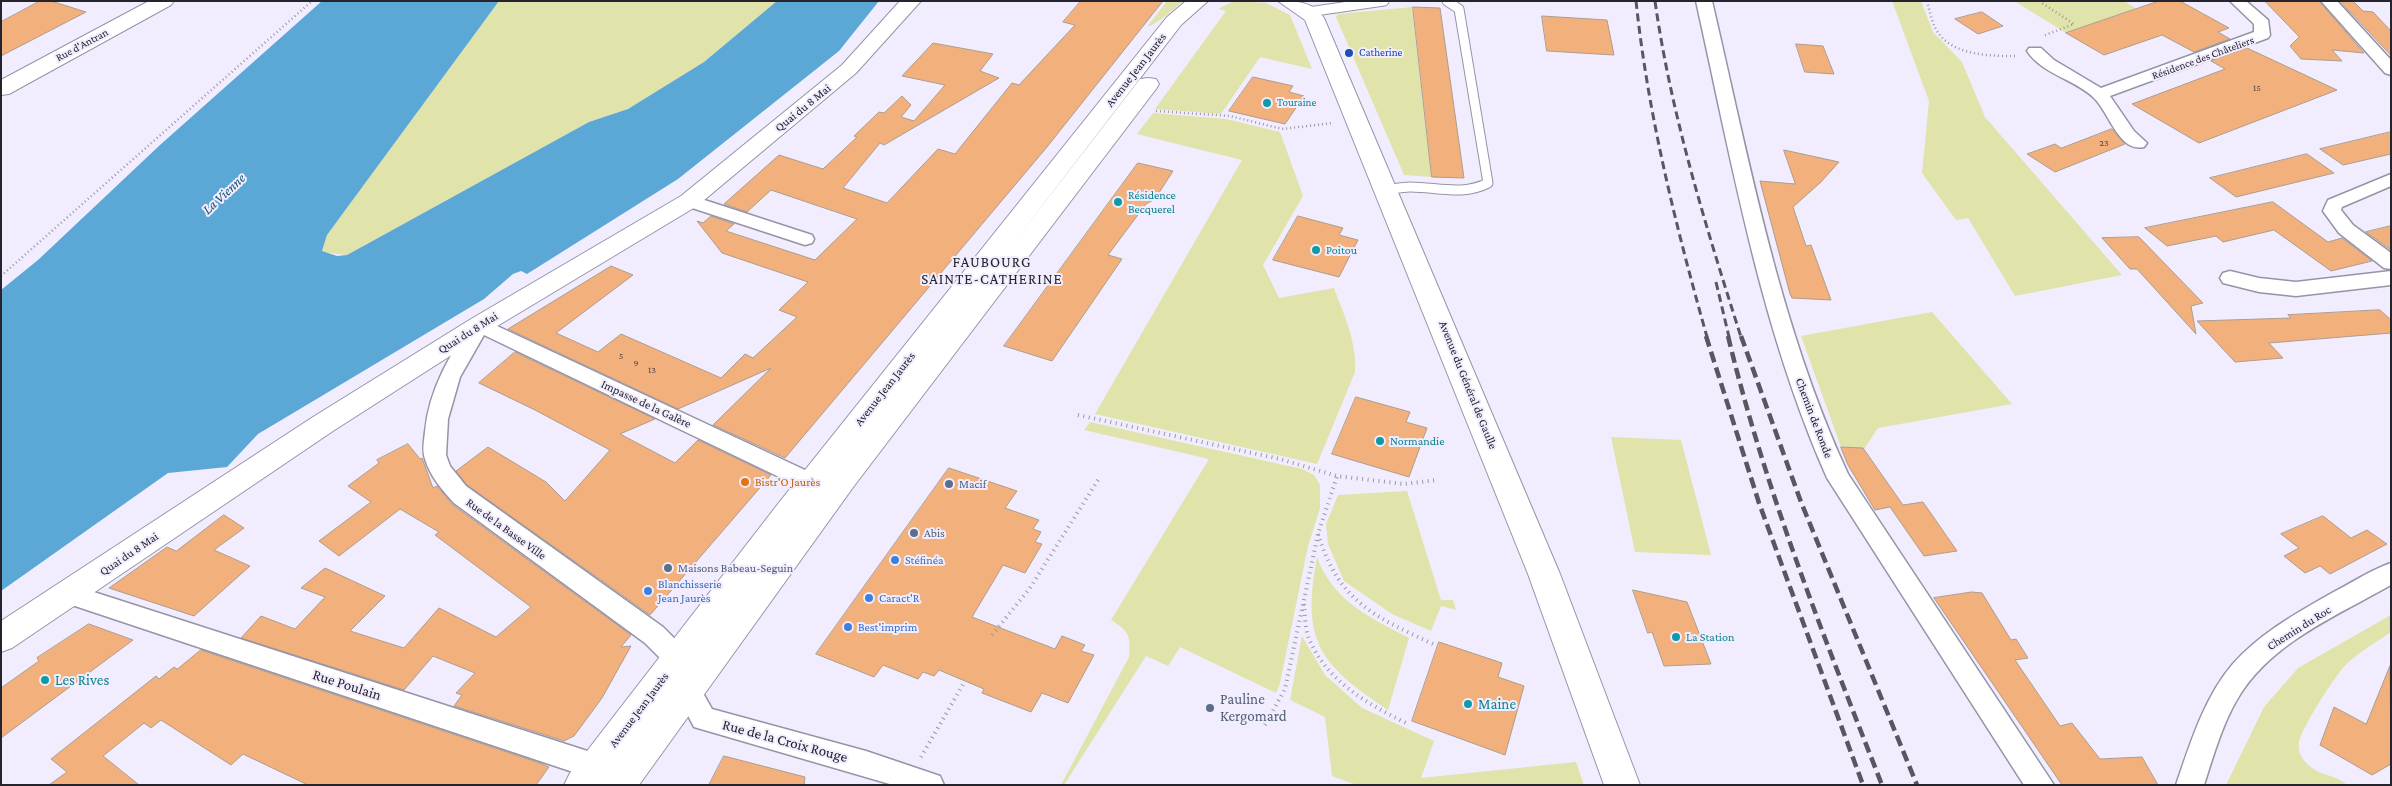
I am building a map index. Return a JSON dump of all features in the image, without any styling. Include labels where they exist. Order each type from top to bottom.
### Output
[{"type":"main road","name":"Rue d'Antran","points":[[1,89],[164,1]]},
{"type":"main road","name":"Quai du 8 Mai","points":[[1,638],[70,594],[323,424],[480,325],[689,201],[849,69],[912,1]]},
{"type":"main road","name":"Avenue Jean Jaurès","points":[[605,778],[682,674],[812,483],[1174,21],[1198,1]]},
{"type":"main road","name":"Avenue Jean Jaurès","points":[[682,674],[1068,192],[1190,25],[1215,1]]},
{"type":"main road","name":"Avenue du Général de Gaulle","points":[[1293,4],[1314,18],[1358,121],[1544,574],[1622,785]]},
{"type":"street","name":"Chemin de Ronde","points":[[1704,1],[1760,247],[1778,316],[1824,447],[1838,478],[1868,525],[2040,785]]},
{"type":"street","name":"Résidence des Châteliers","points":[[2100,94],[2262,35],[2262,23],[2238,1]]},
{"type":"street","points":[[2328,1],[2391,70]]},
{"type":"street","points":[[2035,51],[2048,63],[2100,94],[2128,135],[2138,144]]},
{"type":"street","points":[[2391,179],[2340,200],[2334,204],[2332,211],[2346,229],[2391,263]]},
{"type":"street","points":[[689,201],[805,239]]},
{"type":"street","points":[[2230,278],[2259,285],[2296,289],[2391,278]]},
{"type":"street","name":"Impasse de la Galère","points":[[480,325],[812,483]]},
{"type":"street","name":"Rue de la Basse Ville","points":[[480,325],[453,366],[444,387],[436,426],[435,455],[445,478],[462,497],[654,635],[682,674]]},
{"type":"street","name":"Chemin du Roc","points":[[2190,785],[2219,711],[2240,674],[2259,653],[2280,637],[2391,573]]},
{"type":"street","name":"Rue Poulain","points":[[70,594],[605,778]]},
{"type":"street","name":"Rue de la Croix Rouge","points":[[682,674],[703,719],[866,763],[919,781]]},
{"type":"lane","points":[[1293,4],[1384,1]]},
{"type":"lane","points":[[1386,190],[1409,187],[1480,188],[1488,183],[1488,173],[1459,9],[1447,1]]},
{"type":"path","points":[[1,276],[312,1]]},
{"type":"path","points":[[1926,1],[1938,33],[1947,42],[1959,48],[2003,56],[2018,56],[2035,51],[2033,39],[2074,24],[2039,1]]},
{"type":"path","points":[[1131,107],[1150,111],[1230,116],[1282,129],[1358,121]]},
{"type":"path","points":[[1078,415],[1280,459],[1337,476],[1404,484],[1437,480]]},
{"type":"path","points":[[1265,725],[1285,689],[1318,534],[1337,476]]},
{"type":"path","points":[[992,635],[1030,588],[1098,480]]},
{"type":"path","points":[[1318,534],[1326,558],[1340,584],[1368,610],[1437,646]]},
{"type":"path","points":[[1304,601],[1308,637],[1327,670],[1366,703],[1406,723]]},
{"type":"path","points":[[919,781],[965,680]]},
{"type":"green space","points":[[499,1],[777,1],[704,62],[628,109],[589,122],[347,255],[322,252],[327,235]]},
{"type":"green space","points":[[1167,1],[1184,1],[1160,20],[1147,27]]},
{"type":"green space","points":[[1234,1],[1266,3],[1290,15],[1312,69],[1260,57],[1221,114],[1155,109],[1226,11],[1218,9]]},
{"type":"green space","points":[[1892,1],[1921,1],[1933,32],[1962,62],[1985,117],[2122,275],[2015,296],[1968,218],[1956,220],[1922,173],[1929,101]]},
{"type":"green space","points":[[2014,1],[2124,1],[2137,9],[2066,33]]},
{"type":"green space","points":[[1412,7],[1432,177],[1404,175],[1336,17],[1338,14]]},
{"type":"green space","points":[[1153,113],[1226,119],[1280,132],[1303,196],[1263,265],[1279,298],[1334,288],[1349,329],[1354,350],[1355,372],[1317,464],[1095,414],[1242,160],[1137,134]]},
{"type":"green space","points":[[1932,312],[2012,404],[1878,428],[1860,455],[1855,447],[1841,447],[1801,336]]},
{"type":"green space","points":[[1090,422],[1302,469],[1314,475],[1320,485],[1320,508],[1308,546],[1280,683],[1276,693],[1180,647],[1168,666],[1146,656],[1064,785],[1061,785],[1129,657],[1130,644],[1128,635],[1122,627],[1111,620],[1209,459],[1084,430]]},
{"type":"green space","points":[[1611,437],[1681,440],[1711,555],[1635,552]]},
{"type":"green space","points":[[1407,491],[1441,600],[1453,600],[1456,610],[1441,606],[1431,631],[1392,614],[1344,581],[1328,544],[1326,524],[1338,495]]},
{"type":"green space","points":[[1317,557],[1332,585],[1354,606],[1380,623],[1409,638],[1388,710],[1364,694],[1346,678],[1331,664],[1321,648],[1314,630],[1312,610]]},
{"type":"green space","points":[[2391,615],[2391,632],[2359,654],[2342,669],[2318,704],[2299,741],[2301,755],[2308,765],[2347,785],[2226,785],[2264,707],[2298,668]]},
{"type":"green space","points":[[1302,636],[1325,675],[1362,708],[1434,741],[1421,778],[1576,762],[1584,785],[1357,785],[1332,776],[1325,717],[1290,700]]},
{"type":"water","name":"La Vienne","points":[[322,1],[499,1],[327,235],[322,251],[337,256],[347,255],[589,122],[628,109],[704,62],[777,1],[879,1],[839,51],[678,179],[527,274],[521,271],[513,274],[484,299],[258,434],[227,467],[168,473],[1,591],[1,290],[38,260],[160,145]]},
{"type":"building","points":[[40,1],[51,1],[86,12],[1,56],[1,22]]},
{"type":"building","points":[[1081,1],[1163,1],[1047,147],[785,458],[713,425],[771,368],[678,409],[508,329],[611,266],[633,275],[556,333],[598,352],[621,334],[721,378],[745,354],[753,358],[797,317],[779,310],[808,282],[722,253],[697,221],[703,223],[711,216],[734,224],[726,231],[815,260],[857,219],[771,190],[747,212],[724,204],[779,155],[823,169],[857,137],[854,136],[879,112],[884,113],[902,96],[911,105],[901,117],[914,121],[945,85],[902,76],[933,43],[993,54],[980,71],[999,78],[884,145],[880,143],[843,188],[887,203],[938,149],[955,154],[1012,83],[1019,85],[1075,25],[1063,22]]},
{"type":"building","points":[[2159,1],[2180,1],[2229,28],[2218,32],[2230,39],[2194,52],[2162,35],[2104,55],[2066,33]]},
{"type":"building","points":[[2265,1],[2319,1],[2364,53],[2332,50],[2342,61],[2301,59],[2290,46],[2299,37]]},
{"type":"building","points":[[2340,1],[2353,1],[2363,11],[2373,12],[2391,31],[2391,55]]},
{"type":"building","points":[[1413,7],[1440,8],[1464,178],[1432,177]]},
{"type":"building","points":[[1982,12],[2003,26],[1978,34],[1955,19]]},
{"type":"building","points":[[1542,16],[1607,20],[1614,55],[1547,51]]},
{"type":"building","points":[[1796,44],[1823,46],[1834,74],[1805,72]]},
{"type":"building","points":[[2247,48],[2337,90],[2199,143],[2132,104],[2225,69],[2211,61]]},
{"type":"building","name":"Touraine","points":[[1253,77],[1293,86],[1289,92],[1304,96],[1285,124],[1229,111]]},
{"type":"building","points":[[2112,129],[2125,144],[2055,172],[2027,154],[2055,144],[2061,148]]},
{"type":"building","points":[[2391,132],[2391,154],[2343,165],[2320,149]]},
{"type":"building","points":[[1784,150],[1839,162],[1821,182],[1793,207],[1806,246],[1811,245],[1831,300],[1792,298],[1790,294],[1760,181],[1795,184]]},
{"type":"building","points":[[2307,154],[2334,173],[2236,197],[2210,178]]},
{"type":"building","points":[[1138,163],[1173,171],[1155,199],[1146,204],[1108,255],[1122,259],[1052,361],[1004,346]]},
{"type":"building","points":[[2273,202],[2328,242],[2342,238],[2372,261],[2331,271],[2274,230],[2223,242],[2216,236],[2167,246],[2145,228]]},
{"type":"building","name":"Poitou","points":[[1298,216],[1343,228],[1339,235],[1358,240],[1339,277],[1273,260]]},
{"type":"building","points":[[2391,226],[2391,250],[2366,232]]},
{"type":"building","points":[[2139,237],[2203,303],[2191,306],[2196,334],[2137,269],[2130,269],[2102,238]]},
{"type":"building","points":[[2380,310],[2391,320],[2391,333],[2269,343],[2283,358],[2235,362],[2197,321],[2291,318],[2288,315]]},
{"type":"building","points":[[515,352],[655,419],[620,434],[675,463],[698,440],[771,475],[650,615],[467,485],[456,471],[488,447],[546,482],[565,501],[610,450],[479,383]]},
{"type":"building","name":"Normandie","points":[[1356,397],[1410,412],[1406,422],[1427,428],[1409,477],[1332,454]]},
{"type":"building","points":[[408,444],[420,459],[422,458],[433,488],[437,486],[453,505],[631,635],[621,647],[631,646],[602,698],[574,736],[564,741],[454,706],[462,695],[456,693],[475,673],[433,656],[404,690],[241,638],[261,616],[295,629],[325,597],[301,588],[325,568],[385,596],[350,631],[404,648],[439,608],[496,637],[531,607],[435,535],[439,532],[400,509],[339,556],[319,541],[371,502],[348,486],[379,463],[377,460]]},
{"type":"building","points":[[1841,447],[1863,448],[1903,505],[1923,502],[1957,551],[1924,556],[1890,507],[1875,510],[1848,465]]},
{"type":"building","points":[[949,468],[1017,491],[1005,508],[1039,520],[1033,529],[1041,532],[1035,542],[1042,544],[1025,573],[1003,565],[972,617],[1055,649],[1062,636],[1085,645],[1081,651],[1094,655],[1068,703],[1042,693],[1031,712],[982,693],[984,689],[939,670],[934,676],[923,672],[918,679],[883,665],[874,677],[816,654]]},
{"type":"building","points":[[224,515],[244,528],[214,550],[250,566],[194,616],[109,588],[167,547],[176,551]]},
{"type":"building","points":[[2323,516],[2351,538],[2367,530],[2387,544],[2330,574],[2320,566],[2305,573],[2284,556],[2299,548],[2281,534]]},
{"type":"building","points":[[1633,590],[1687,602],[1711,664],[1664,666],[1652,632],[1648,633]]},
{"type":"building","points":[[1972,592],[1982,593],[2011,640],[2016,639],[2028,658],[2015,660],[2060,726],[2072,723],[2100,759],[2142,757],[2158,785],[2062,785],[1934,598]]},
{"type":"building","name":"Les Rives","points":[[89,624],[133,640],[1,738],[1,688],[39,661],[37,658]]},
{"type":"building","name":"Maine","points":[[1439,642],[1502,663],[1498,677],[1524,686],[1505,755],[1412,721]]},
{"type":"building","points":[[201,650],[549,767],[536,785],[308,785],[243,754],[231,765],[161,720],[151,728],[144,723],[103,756],[139,785],[49,785],[67,772],[51,759],[156,676],[159,679],[174,667],[177,669]]},
{"type":"building","points":[[2390,666],[2391,764],[2372,775],[2320,745],[2334,707],[2366,724]]},
{"type":"building","points":[[724,756],[805,777],[804,785],[709,785]]},
{"type":"railway","points":[[1636,1],[1641,44],[1664,170],[1707,337]]},
{"type":"railway","points":[[1655,1],[1670,86],[1680,128],[1715,254],[1741,337]]},
{"type":"railway","points":[[1716,282],[1729,337]]},
{"type":"railway","points":[[1706,336],[1759,503],[1863,785]]},
{"type":"railway","points":[[1728,336],[1760,450],[1797,563],[1882,785]]},
{"type":"railway","points":[[1741,336],[1801,502],[1917,785]]},
{"type":"place","name":"Catherine","points":[[1349,53]]},
{"type":"place","name":"Touraine","points":[[1267,103]]},
{"type":"place","name":"Résidence Becquerel","points":[[1118,202]]},
{"type":"place","name":"Poitou","points":[[1316,250]]},
{"type":"place","name":"Normandie","points":[[1380,441]]},
{"type":"place","name":"Bistr'O Jaurès","points":[[745,482]]},
{"type":"place","name":"Macif","points":[[949,484]]},
{"type":"place","name":"Abis","points":[[914,533]]},
{"type":"place","name":"Stéfinéa","points":[[895,560]]},
{"type":"place","name":"Maisons Babeau-Seguin","points":[[668,568]]},
{"type":"place","name":"Blanchisserie Jean Jaurès","points":[[648,591]]},
{"type":"place","name":"Caract'R","points":[[869,598]]},
{"type":"place","name":"Best'imprim","points":[[848,627]]},
{"type":"place","name":"La Station","points":[[1676,637]]},
{"type":"place","name":"Les Rives","points":[[45,680]]},
{"type":"place","name":"Maine","points":[[1468,704]]},
{"type":"place","name":"Pauline Kergomard","points":[[1210,708]]},
{"type":"district","name":"FAUBOURG SAINTE-CATHERINE","points":[[992,270]]}]
